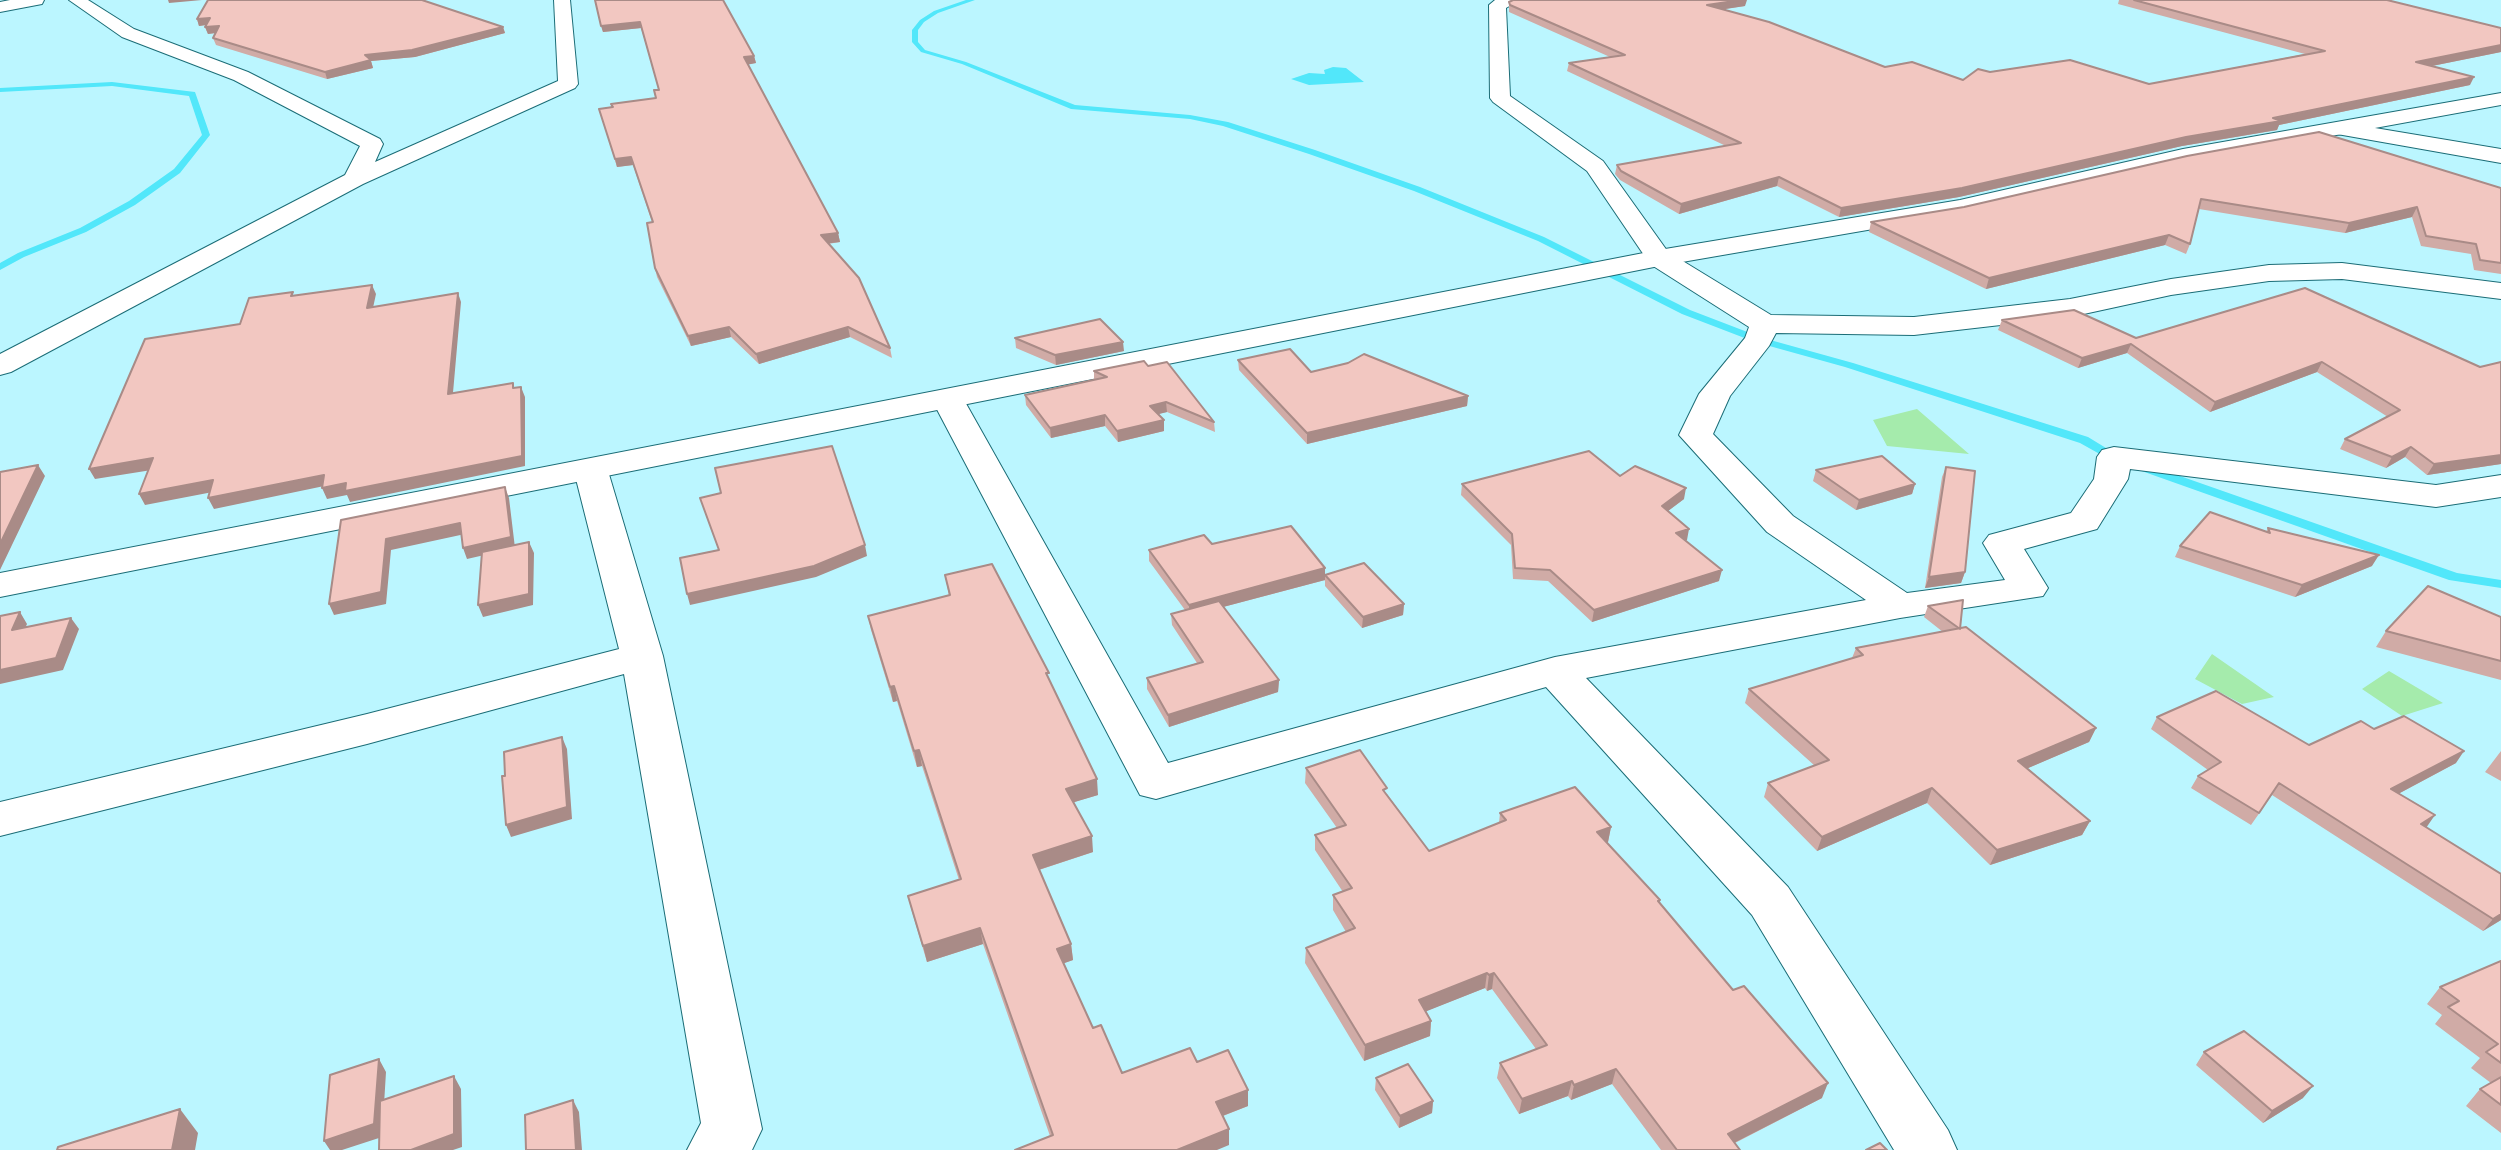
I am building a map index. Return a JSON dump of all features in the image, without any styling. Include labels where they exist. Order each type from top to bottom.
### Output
[{"type":"street","points":[[0,7],[36,0]]},
{"type":"street","points":[[77,0],[128,33],[241,76],[372,145],[355,179]]},
{"type":"street","points":[[0,366],[355,179],[568,84],[562,0]]},
{"type":"street","points":[[1512,0],[1497,5],[1500,98],[1595,166],[1659,258],[1765,324],[1914,326],[2070,308],[2171,287],[2269,273],[2343,271],[2501,291]]},
{"type":"street","points":[[0,585],[591,471],[1659,258],[1959,207],[2183,156],[2501,99]]},
{"type":"street","points":[[2345,129],[2501,156]]},
{"type":"street","points":[[1765,324],[1759,340],[1715,394],[1696,435],[1780,524],[1900,606]]},
{"type":"street","points":[[948,400],[1156,783],[1555,671],[1900,606],[2029,588],[2002,543],[2084,521],[2111,479],[2114,457],[2437,496],[2501,486]]},
{"type":"street","points":[[591,471],[642,656],[732,1129],[717,1150]]},
{"type":"street","points":[[0,819],[380,725],[642,656]]},
{"type":"street","points":[[1555,671],[1770,901],[1927,1150]]},
{"type":"green space","points":[[1917,409],[1969,454],[1887,446],[1873,420]]},
{"type":"green space","points":[[2212,654],[2274,697],[2242,704],[2195,679]]},
{"type":"green space","points":[[2389,671],[2443,703],[2402,716],[2362,689]]},
{"type":"water","points":[[1333,67],[1346,68],[1364,82],[1309,85],[1291,79],[1309,73],[1325,74],[1324,70]]},
{"type":"building","points":[[208,0],[422,0],[503,27],[412,50],[365,55],[371,60],[325,72],[213,38],[219,26],[205,27],[210,18],[197,19]]},
{"type":"building","points":[[595,0],[723,0],[754,56],[744,57],[838,233],[821,235],[859,278],[890,348],[848,327],[756,354],[729,327],[688,336],[655,268],[647,223],[653,222],[631,157],[615,159],[599,109],[613,107],[611,104],[656,98],[654,90],[659,90],[640,22],[601,26]]},
{"type":"building","points":[[1741,0],[1707,5],[1769,22],[1885,67],[1912,62],[1963,80],[1978,69],[1990,72],[2070,60],[2149,84],[2325,51],[2134,0],[2387,0],[2501,28],[2501,45],[2416,62],[2474,77],[2273,118],[2281,121],[2186,137],[1962,188],[1841,208],[1779,177],[1681,204],[1621,171],[1617,165],[1741,143],[1569,63],[1625,55],[1510,5],[1509,2]]},
{"type":"building","points":[[2319,132],[2501,188],[2501,263],[2480,260],[2476,244],[2426,236],[2417,207],[2349,223],[2201,199],[2190,244],[2169,235],[1989,278],[1871,222],[1964,207],[2187,156]]},
{"type":"building","points":[[372,285],[367,308],[458,293],[448,394],[513,383],[513,388],[521,387],[522,456],[345,491],[346,483],[322,488],[324,475],[208,498],[213,480],[139,494],[153,458],[89,469],[145,339],[240,324],[249,298],[293,292],[291,296]]},
{"type":"building","points":[[2305,288],[2480,367],[2501,362],[2501,455],[2434,464],[2411,447],[2392,457],[2345,439],[2400,410],[2322,362],[2215,402],[2131,344],[2082,358],[2002,320],[2074,310],[2136,338]]},
{"type":"building","points":[[1100,319],[1123,342],[1055,355],[1015,338]]},
{"type":"building","points":[[1290,349],[1311,372],[1348,363],[1364,354],[1468,396],[1307,433],[1238,360]]},
{"type":"building","points":[[1144,361],[1148,366],[1167,362],[1214,422],[1166,402],[1150,406],[1164,420],[1117,431],[1105,415],[1050,428],[1025,395],[1107,377],[1094,371]]},
{"type":"building","points":[[832,446],[865,545],[814,566],[687,594],[680,558],[719,550],[700,498],[721,493],[715,468]]},
{"type":"building","points":[[1589,451],[1620,476],[1635,466],[1686,488],[1662,506],[1689,529],[1676,533],[1722,570],[1594,610],[1550,570],[1515,568],[1512,534],[1462,484]]},
{"type":"building","points":[[1882,456],[1915,484],[1859,500],[1816,470]]},
{"type":"building","points":[[38,465],[0,544],[0,472]]},
{"type":"building","points":[[1946,467],[1975,471],[1965,572],[1929,577]]},
{"type":"building","points":[[505,487],[511,537],[463,548],[460,523],[386,539],[381,592],[329,604],[341,520]]},
{"type":"building","points":[[2210,512],[2270,533],[2268,528],[2379,555],[2302,585],[2180,546]]},
{"type":"building","points":[[1291,526],[1325,568],[1189,605],[1149,550],[1204,535],[1212,544]]},
{"type":"building","points":[[529,542],[529,594],[478,605],[482,552]]},
{"type":"building","points":[[1364,563],[1404,604],[1363,617],[1325,575]]},
{"type":"building","points":[[992,564],[1049,673],[1046,673],[1097,779],[1066,789],[1092,836],[1033,855],[1071,944],[1057,949],[1093,1028],[1101,1025],[1122,1073],[1190,1048],[1197,1062],[1228,1050],[1248,1090],[1216,1102],[1229,1129],[1177,1150],[1015,1150],[1053,1135],[980,928],[923,946],[908,896],[961,879],[919,750],[914,751],[868,616],[950,595],[945,575]]},
{"type":"building","points":[[2428,586],[2501,617],[2501,661],[2386,631]]},
{"type":"building","points":[[1963,600],[1960,629],[1928,606]]},
{"type":"building","points":[[1219,601],[1279,680],[1168,715],[1147,678],[1203,662],[1171,614]]},
{"type":"building","points":[[20,612],[12,630],[71,618],[56,658],[0,670],[0,616]]},
{"type":"building","points":[[1966,627],[2096,728],[2018,761],[2090,821],[1997,850],[1932,788],[1822,837],[1768,783],[1829,760],[1749,689],[1863,655],[1856,648]]},
{"type":"building","points":[[2216,691],[2309,745],[2361,721],[2374,729],[2404,716],[2464,751],[2391,789],[2435,815],[2421,824],[2501,874],[2501,914],[2493,919],[2279,783],[2259,813],[2198,776],[2221,762],[2157,717]]},
{"type":"building","points":[[562,737],[567,807],[506,825],[502,776],[505,776],[504,752]]},
{"type":"building","points":[[1360,750],[1387,788],[1383,790],[1429,851],[1506,820],[1500,813],[1575,787],[1611,827],[1597,832],[1660,900],[1658,901],[1733,990],[1744,986],[1828,1083],[1728,1134],[1740,1150],[1677,1150],[1616,1069],[1574,1085],[1572,1081],[1522,1099],[1500,1063],[1547,1045],[1494,973],[1487,973],[1419,1000],[1431,1021],[1365,1045],[1306,948],[1355,928],[1333,895],[1352,888],[1315,835],[1346,825],[1306,768]]},
{"type":"building","points":[[2501,961],[2501,1063],[2486,1052],[2498,1044],[2448,1007],[2459,1001],[2440,987]]},
{"type":"building","points":[[2244,1031],[2313,1086],[2272,1111],[2204,1052]]},
{"type":"building","points":[[379,1059],[374,1124],[324,1141],[330,1075]]},
{"type":"building","points":[[1408,1064],[1433,1101],[1400,1116],[1376,1078]]},
{"type":"building","points":[[454,1076],[454,1134],[411,1150],[379,1150],[380,1101]]},
{"type":"building","points":[[2501,1077],[2501,1105],[2480,1089]]},
{"type":"building","points":[[573,1100],[576,1150],[526,1150],[525,1115]]},
{"type":"building","points":[[180,1109],[172,1150],[57,1150],[58,1147]]},
{"type":"building","points":[[1880,1143],[1887,1150],[1866,1150]]},
{"type":"waterway","points":[[972,0],[936,12],[922,21],[915,30],[915,42],[923,51],[964,63],[1074,107],[1190,117],[1225,124],[1312,152],[1417,189],[1541,239],[1686,312],[1759,340],[1849,365],[2084,440],[2118,459]]},
{"type":"waterway","points":[[0,90],[112,84],[192,94],[206,135],[177,171],[132,203],[83,230],[21,255],[0,267]]},
{"type":"waterway","points":[[2140,466],[2454,577],[2501,584]]}]
